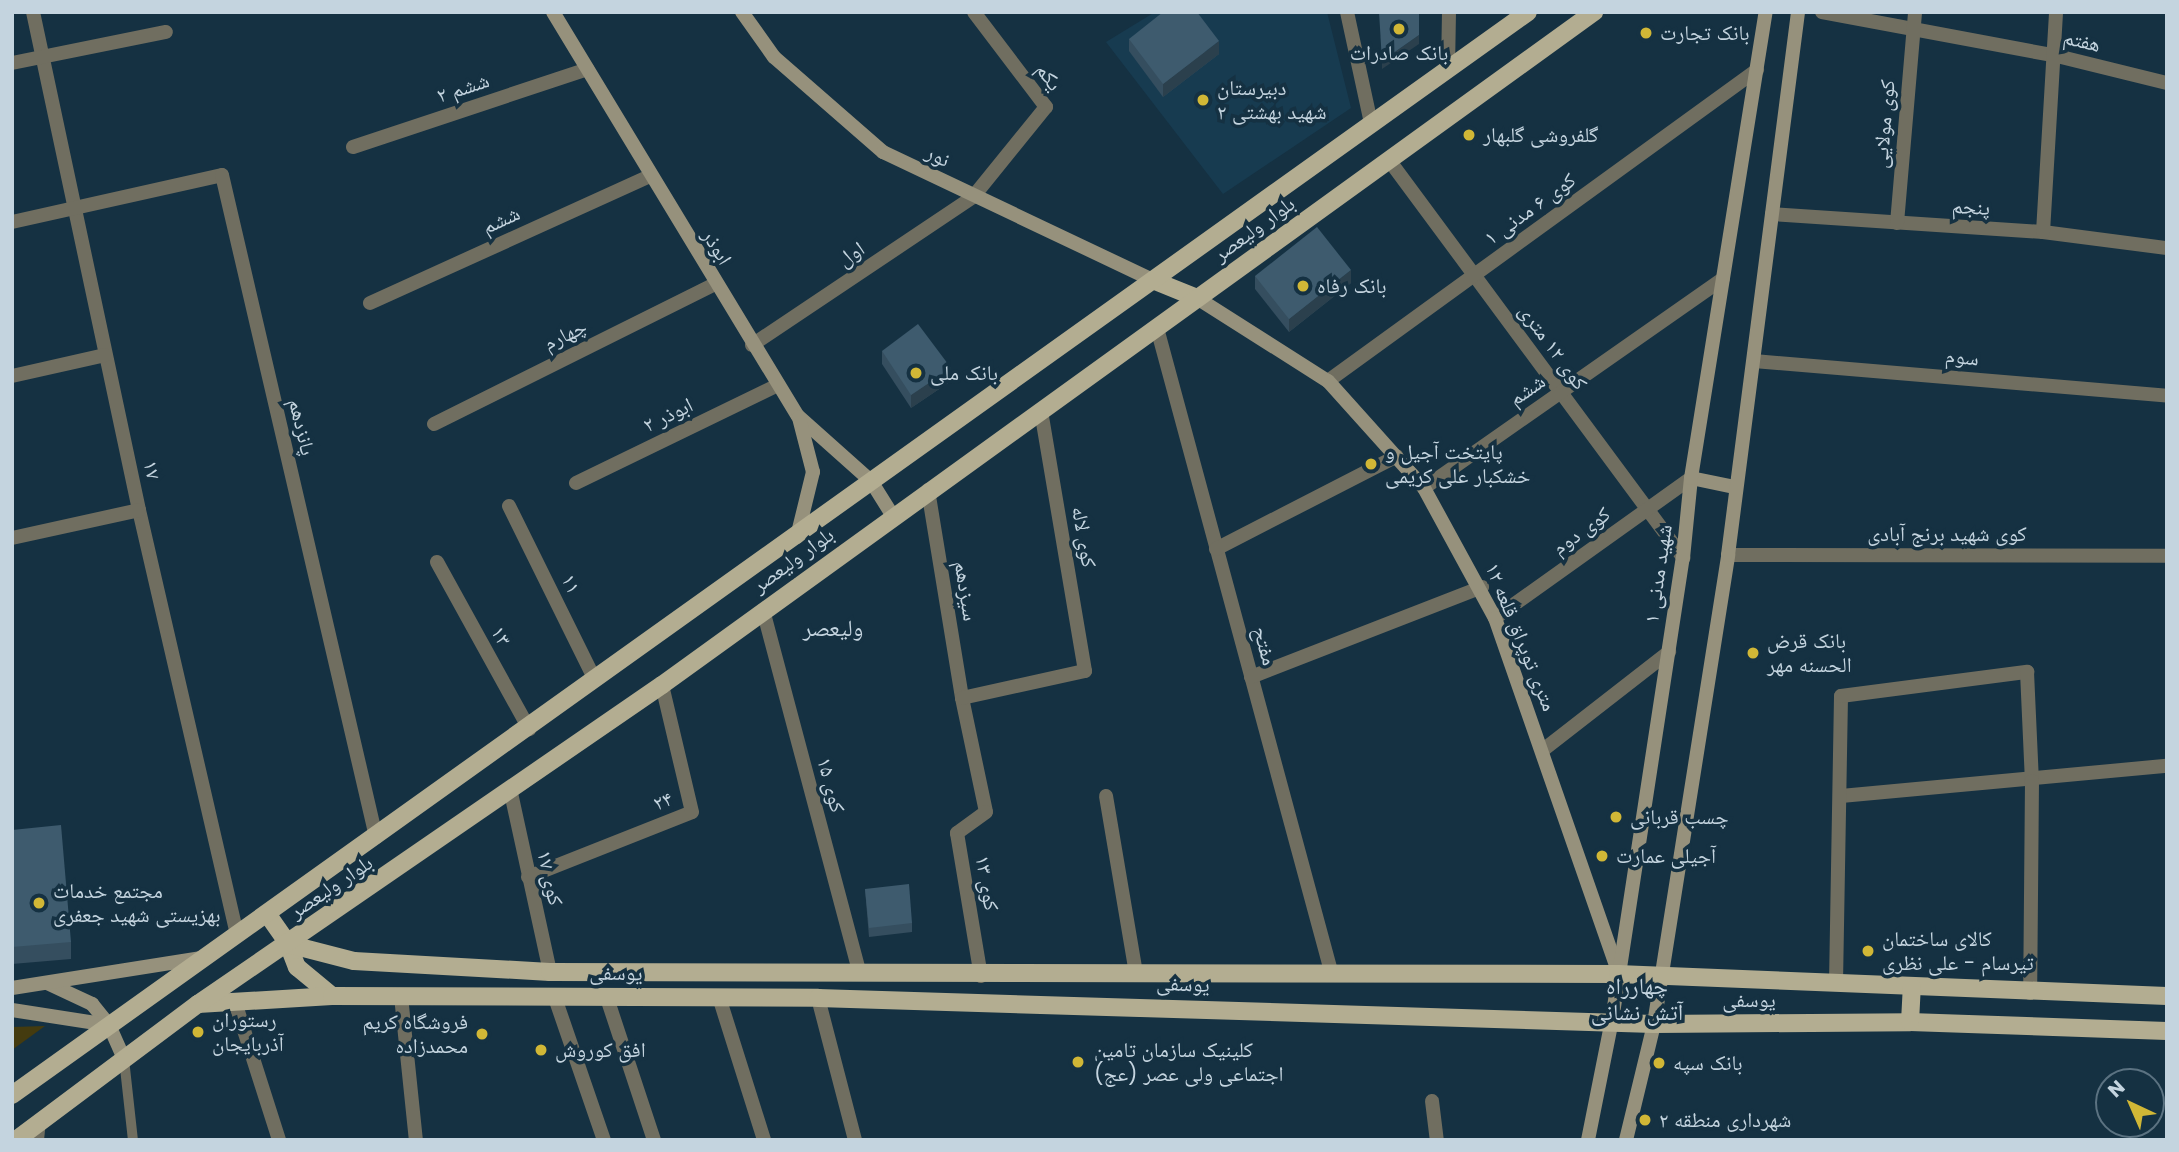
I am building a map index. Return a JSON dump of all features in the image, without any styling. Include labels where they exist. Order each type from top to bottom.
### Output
[{"type":"main road","name":"ابوذر","points":[[553,12],[715,284],[798,416],[871,481],[892,516]]},
{"type":"main road","name":"نور","points":[[742,12],[774,57],[883,152],[1155,281]]},
{"type":"main road","name":"بلوار ولیعصر","points":[[12,1095],[797,538],[871,481],[1155,281],[1371,122],[1528,12]]},
{"type":"main road","name":"بلوار ولیعصر","points":[[16,1140],[38,1131],[124,1059],[198,1004],[510,793],[662,685],[928,490],[1594,12]]},
{"type":"main road","name":"شهید مدنی ۱","points":[[1588,1140],[1612,1020],[1684,558],[1691,478],[1766,12]]},
{"type":"main road","points":[[1626,1140],[1654,1024],[1728,555],[1798,12]]},
{"type":"main road","points":[[1155,281],[1197,298]]},
{"type":"main road","name":"۱۲ متری توپراق قلعه","points":[[1197,298],[1328,381],[1424,488],[1482,587],[1495,618],[1544,750],[1618,974]]},
{"type":"main road","points":[[797,538],[813,472],[798,416]]},
{"type":"main road","points":[[1691,478],[1735,487]]},
{"type":"main road","points":[[268,915],[288,944],[297,967],[332,996]]},
{"type":"main road","name":"یوسفی","points":[[288,944],[354,961],[550,972],[859,971],[981,976],[1618,974],[2029,993],[2167,996]]},
{"type":"main road","points":[[12,988],[42,981],[204,958]]},
{"type":"main road","points":[[1136,974],[1138,1005]]},
{"type":"main road","points":[[42,981],[71,990],[92,1004],[109,1025],[124,1059]]},
{"type":"main road","points":[[1910,1022],[1912,987]]},
{"type":"main road","name":"یوسفی","points":[[198,1004],[332,996],[606,995],[1138,1005],[1612,1020],[1654,1024],[1910,1022],[2167,1031]]},
{"type":"main road","points":[[12,1010],[109,1025]]},
{"type":"street","name":"۱۷","points":[[33,12],[139,510],[237,934]]},
{"type":"street","name":"یکم","points":[[973,197],[1046,107],[974,12]]},
{"type":"street","points":[[1347,12],[1371,122]]},
{"type":"street","points":[[1448,69],[1449,12]]},
{"type":"street","name":"هفتم","points":[[1822,12],[2057,56],[2167,83]]},
{"type":"street","name":"کوی مولایی","points":[[1897,223],[1915,12]]},
{"type":"street","points":[[2043,232],[2057,56],[2056,12]]},
{"type":"street","points":[[12,63],[166,32]]},
{"type":"street","name":"ششم ۲","points":[[353,147],[587,69]]},
{"type":"street","name":"کوی ۶ مدنی ۱","points":[[1328,381],[1757,70]]},
{"type":"street","name":"کوی ۱۲ متری","points":[[1390,160],[1684,558]]},
{"type":"street","name":"پانزدهم","points":[[73,209],[222,175],[376,837]]},
{"type":"street","name":"ششم","points":[[370,303],[650,176]]},
{"type":"street","name":"اول","points":[[752,345],[973,197]]},
{"type":"street","points":[[12,222],[73,209]]},
{"type":"street","name":"پنجم","points":[[1772,214],[2043,232],[2167,248]]},
{"type":"street","name":"ششم","points":[[1424,488],[1723,279]]},
{"type":"street","name":"چهارم","points":[[434,424],[715,284]]},
{"type":"street","name":"مفتح","points":[[1157,328],[1332,975]]},
{"type":"street","points":[[12,376],[105,355]]},
{"type":"street","name":"سوم","points":[[1754,361],[2167,396]]},
{"type":"street","name":"۲ ابوذر","points":[[576,482],[778,385]]},
{"type":"street","name":"کوی لاله","points":[[962,698],[1085,671],[1041,410]]},
{"type":"street","points":[[1216,549],[1397,456]]},
{"type":"street","name":"کوی دوم","points":[[1495,618],[1691,478]]},
{"type":"street","name":"سیزدهم","points":[[928,490],[962,698],[986,812]]},
{"type":"street","name":"۱۱","points":[[509,506],[595,680]]},
{"type":"street","points":[[12,538],[139,510]]},
{"type":"street","name":"کوی شهید برنج آبادی","points":[[1728,555],[2167,556]]},
{"type":"street","name":"۱۳","points":[[437,562],[529,729]]},
{"type":"street","points":[[1251,677],[1482,587]]},
{"type":"street","name":"کوی ۱۵","points":[[763,610],[859,971]]},
{"type":"street","points":[[1544,750],[1669,652]]},
{"type":"street","points":[[1836,983],[1841,696],[2027,672],[2032,781],[2029,993]]},
{"type":"street","name":"۲۴","points":[[527,877],[692,812],[662,685]]},
{"type":"street","points":[[1841,796],[2032,781],[2167,766]]},
{"type":"street","name":"کوی ۱۷","points":[[510,793],[550,972]]},
{"type":"street","points":[[1106,796],[1136,974]]},
{"type":"street","name":"کوی ۱۳","points":[[981,976],[957,833],[986,812]]},
{"type":"street","points":[[2146,996],[2167,987]]},
{"type":"street","points":[[554,995],[604,1140]]},
{"type":"street","points":[[606,995],[654,1140]]},
{"type":"street","points":[[401,996],[416,1140]]},
{"type":"street","points":[[719,997],[764,1140]]},
{"type":"street","points":[[818,998],[855,1140]]},
{"type":"street","points":[[235,1002],[279,1140]]},
{"type":"street","points":[[1432,1101],[1437,1140]]},
{"type":"lane","points":[[124,1059],[132,1140]]},
{"type":"shaded area","points":[[1155,12],[1327,12],[1351,108],[1223,194],[1106,42]]},
{"type":"shaded area","points":[[45,1026],[12,1050],[12,1027]]},
{"type":"building","name":"دبیرستان شهید بهشتی ۲","points":[[1163,12],[1197,12],[1219,41],[1163,84],[1129,39]]},
{"type":"building","name":"بانک صادرات","points":[[1379,12],[1419,12],[1419,35],[1382,61]]},
{"type":"building","name":"بانک رفاه","points":[[1317,227],[1351,270],[1289,319],[1255,276]]},
{"type":"building","name":"بانک ملی","points":[[918,324],[951,368],[911,395],[882,351]]},
{"type":"building","name":"مجتمع خدمات بهزیستی شهید جعفری","points":[[61,825],[71,942],[12,947],[12,830]]},
{"type":"building","points":[[909,884],[912,923],[869,928],[865,889]]},
{"type":"place","name":"بانک صادرات","points":[[1399,29]]},
{"type":"place","name":"بانک تجارت","points":[[1646,33]]},
{"type":"place","name":"دبیرستان شهید بهشتی ۲","points":[[1203,100]]},
{"type":"place","name":"گلفروشی گلبهار","points":[[1469,135]]},
{"type":"place","name":"بانک رفاه","points":[[1303,286]]},
{"type":"place","name":"بانک ملی","points":[[916,373]]},
{"type":"place","name":"پایتخت آجیل و خشکبار علی کریمی","points":[[1371,464]]},
{"type":"place","name":"بانک قرض الحسنه مهر","points":[[1753,653]]},
{"type":"place","name":"چسب قربانی","points":[[1616,817]]},
{"type":"place","name":"آجیلی عمارت","points":[[1602,856]]},
{"type":"place","name":"مجتمع خدمات بهزیستی شهید جعفری","points":[[39,903]]},
{"type":"place","name":"کالای ساختمان تیرسام - علی نظری","points":[[1868,951]]},
{"type":"place","name":"رستوران آذربایجان","points":[[198,1032]]},
{"type":"place","name":"فروشگاه کریم محمدزاده","points":[[482,1034]]},
{"type":"place","name":"افق کوروش","points":[[541,1050]]},
{"type":"place","name":"کلینیک سازمان تامین اجتماعی ولی عصر (عج)","points":[[1078,1062]]},
{"type":"place","name":"بانک سپه","points":[[1659,1063]]},
{"type":"place","name":"شهرداری منطقه ۲","points":[[1645,1120]]},
{"type":"district","name":"ولیعصر","points":[[833,628]]},
{"type":"district","name":"چهارراه آتش نشانی","points":[[1637,999]]}]
